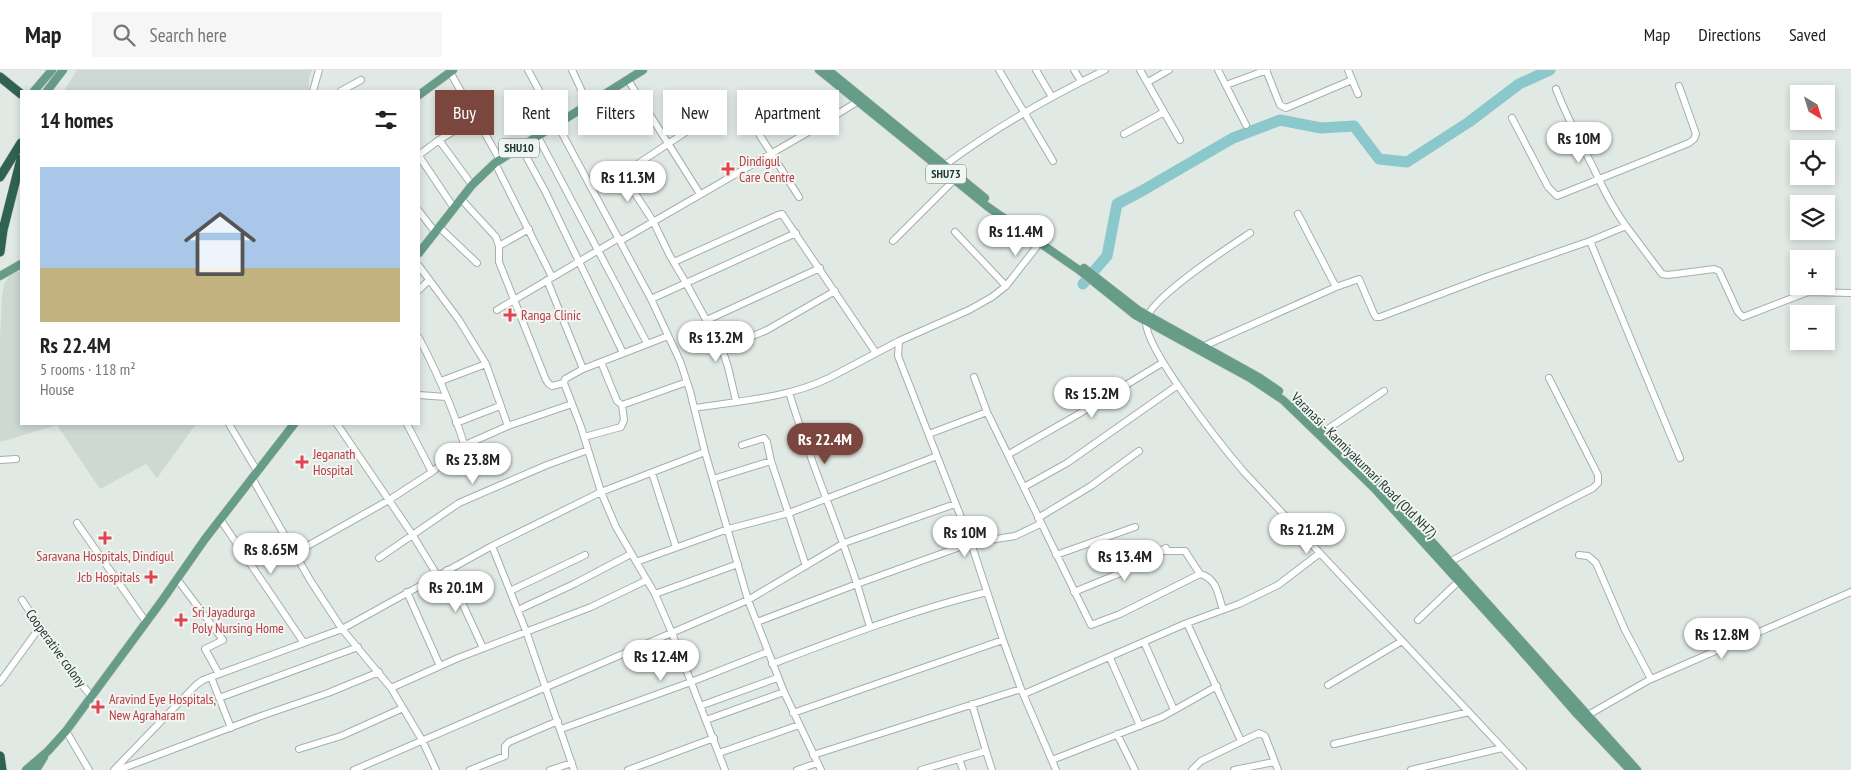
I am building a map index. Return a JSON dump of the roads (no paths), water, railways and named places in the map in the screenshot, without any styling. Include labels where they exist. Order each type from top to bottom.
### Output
[{"type":"highway","points":[[0,77],[20,93]]},
{"type":"highway","points":[[13,88],[20,98]]},
{"type":"highway","points":[[0,176],[20,145]]},
{"type":"highway","points":[[0,252],[2,236],[20,163]]},
{"type":"highway","points":[[0,217],[2,236]]},
{"type":"highway","points":[[0,756],[2,770]]},
{"type":"main road","points":[[35,90],[52,70]]},
{"type":"main road","points":[[48,90],[63,70]]},
{"type":"main road","name":"SHU10","points":[[611,90],[643,70]]},
{"type":"main road","name":"Varanasi - Kanniyakumari Road (Old NH7)","points":[[819,70],[945,165],[1041,241]]},
{"type":"main road","name":"Varanasi - Kanniyakumari Road (Old NH7)","points":[[828,70],[858,100],[954,180],[1094,278],[1135,315],[1147,318],[1204,346],[1260,378],[1325,432],[1381,485],[1450,561],[1577,714],[1630,770]]},
{"type":"main road","points":[[420,94],[448,72]]},
{"type":"main road","name":"SHU10","points":[[420,252],[472,185],[498,161],[541,135]]},
{"type":"main road","points":[[0,276],[20,265]]},
{"type":"main road","name":"Varanasi - Kanniyakumari Road (Old NH7)","points":[[1147,318],[1278,394],[1375,489],[1459,581],[1473,591],[1588,714],[1637,770]]},
{"type":"main road","points":[[26,770],[48,751],[66,731],[220,519],[293,425]]},
{"type":"main road","points":[[36,770],[48,751]]},
{"type":"street","points":[[313,90],[319,70]]},
{"type":"street","points":[[528,70],[539,90]]},
{"type":"street","points":[[572,70],[581,90]]},
{"type":"street","points":[[999,70],[1053,160]]},
{"type":"street","points":[[1036,70],[1052,97]]},
{"type":"street","points":[[1074,70],[1081,81]]},
{"type":"street","points":[[945,165],[982,138],[1024,113],[1081,81],[1105,70]]},
{"type":"street","points":[[1140,70],[1180,140]]},
{"type":"street","points":[[1148,82],[1169,70]]},
{"type":"street","points":[[1218,70],[1246,125]]},
{"type":"street","points":[[1226,85],[1266,70],[1280,105],[1286,108],[1352,80]]},
{"type":"street","points":[[1348,70],[1358,94]]},
{"type":"street","points":[[448,72],[460,90]]},
{"type":"street","points":[[342,90],[361,80]]},
{"type":"street","points":[[628,80],[700,194]]},
{"type":"street","points":[[1512,118],[1556,196],[1690,144],[1696,134],[1679,86]]},
{"type":"street","points":[[1556,89],[1565,113],[1616,211],[1659,272],[1665,275],[1714,269],[1719,271],[1738,312],[1743,317],[1808,292],[1851,293]]},
{"type":"street","points":[[497,310],[599,249],[653,221],[771,154],[858,100]]},
{"type":"street","points":[[1124,134],[1164,112]]},
{"type":"street","points":[[420,154],[446,135]]},
{"type":"street","points":[[486,135],[529,229],[583,369]]},
{"type":"street","points":[[563,135],[620,239],[651,299],[680,362],[748,600],[777,678],[821,770]]},
{"type":"street","points":[[679,135],[624,173],[625,178],[653,221],[722,349],[736,401]]},
{"type":"street","points":[[760,135],[799,198]]},
{"type":"street","points":[[538,137],[599,249],[647,343]]},
{"type":"street","points":[[438,140],[472,185]]},
{"type":"street","points":[[521,147],[545,192],[623,353]]},
{"type":"street","points":[[420,157],[454,208]]},
{"type":"street","points":[[893,241],[954,180]]},
{"type":"street","points":[[461,199],[496,237],[499,246],[500,262],[514,301],[549,384],[552,386],[564,383],[565,379],[583,369],[668,336]]},
{"type":"street","points":[[420,212],[437,230],[477,264]]},
{"type":"street","points":[[1298,214],[1336,287]]},
{"type":"street","points":[[674,262],[778,215],[785,216],[876,353]]},
{"type":"street","points":[[1204,346],[1336,287],[1359,279],[1374,314],[1378,318],[1486,277],[1590,241],[1626,226]]},
{"type":"street","points":[[499,246],[529,229]]},
{"type":"street","points":[[955,232],[1006,286]]},
{"type":"street","points":[[651,299],[796,233]]},
{"type":"street","points":[[1250,233],[1185,279],[1156,304],[1147,318],[1147,330],[1162,363],[1226,451],[1244,472],[1523,770]]},
{"type":"street","points":[[694,408],[789,392],[818,383],[992,297],[1006,286],[1041,241]]},
{"type":"street","points":[[1590,241],[1680,458]]},
{"type":"street","points":[[420,267],[459,320],[486,364],[508,426]]},
{"type":"street","points":[[706,320],[820,268]]},
{"type":"street","points":[[420,289],[429,280]]},
{"type":"street","points":[[722,349],[767,330],[835,291]]},
{"type":"street","points":[[420,340],[441,381],[465,445],[470,464]]},
{"type":"street","points":[[900,341],[898,356],[971,543],[1022,691],[1056,770]]},
{"type":"street","points":[[584,437],[621,427],[624,420],[622,406],[617,401],[601,362]]},
{"type":"street","points":[[1009,454],[1077,416],[1162,363]]},
{"type":"street","points":[[441,381],[486,364]]},
{"type":"street","points":[[974,377],[987,412],[1009,454],[1039,521],[1089,623],[1092,625],[1120,614],[1200,574]]},
{"type":"street","points":[[1450,561],[1548,512],[1593,488],[1598,483],[1598,475],[1549,378]]},
{"type":"street","points":[[622,406],[687,382]]},
{"type":"street","points":[[564,383],[584,437],[601,492],[616,528],[655,594],[714,738],[725,770]]},
{"type":"street","points":[[1024,487],[1067,463],[1178,385]]},
{"type":"street","points":[[1325,432],[1384,391]]},
{"type":"street","points":[[789,392],[799,425],[844,543],[870,627]]},
{"type":"street","points":[[420,394],[446,397]]},
{"type":"street","points":[[295,553],[389,500],[432,472],[465,445],[508,426],[572,404]]},
{"type":"street","points":[[456,423],[500,406]]},
{"type":"street","points":[[929,434],[987,412]]},
{"type":"street","points":[[230,425],[310,580],[342,629],[391,688],[422,740],[436,770]]},
{"type":"street","points":[[338,425],[412,534],[437,575]]},
{"type":"street","points":[[408,425],[432,472]]},
{"type":"street","points":[[742,445],[764,438],[767,442],[771,461],[806,566]]},
{"type":"street","points":[[378,558],[466,500],[547,465],[588,450]]},
{"type":"street","points":[[756,622],[971,543],[1015,536],[1091,486],[1139,451]]},
{"type":"street","points":[[114,770],[196,685],[211,677],[342,629],[437,575],[601,492],[705,452]]},
{"type":"street","points":[[636,562],[728,529],[789,513],[937,456]]},
{"type":"street","points":[[0,460],[16,459]]},
{"type":"street","points":[[713,479],[771,461]]},
{"type":"street","points":[[652,473],[676,547]]},
{"type":"street","points":[[354,770],[748,600],[844,543],[955,504]]},
{"type":"street","points":[[220,519],[304,642]]},
{"type":"street","points":[[77,523],[146,622]]},
{"type":"street","points":[[1056,555],[1135,527]]},
{"type":"street","points":[[492,546],[526,631],[573,766],[550,770]]},
{"type":"street","points":[[1074,592],[1118,574],[1166,548]]},
{"type":"street","points":[[1159,552],[1185,552],[1200,574],[1206,576],[1215,585],[1223,610]]},
{"type":"street","points":[[813,755],[972,704],[1022,691],[1110,658],[1278,585],[1320,553]]},
{"type":"street","points":[[518,610],[574,584],[631,554]]},
{"type":"street","points":[[510,591],[585,555]]},
{"type":"street","points":[[1579,556],[1588,556],[1596,563],[1625,630],[1651,679]]},
{"type":"street","points":[[655,594],[738,564]]},
{"type":"street","points":[[447,570],[484,648]]},
{"type":"street","points":[[177,579],[223,640],[204,649],[219,674]]},
{"type":"street","points":[[391,688],[526,631],[591,608],[647,580]]},
{"type":"street","points":[[1418,620],[1459,581]]},
{"type":"street","points":[[407,592],[440,666]]},
{"type":"street","points":[[772,664],[938,604],[987,592]]},
{"type":"street","points":[[1588,714],[1651,679],[1851,592]]},
{"type":"street","name":"Cooperative colony","points":[[22,600],[66,665],[91,696]]},
{"type":"street","points":[[1188,623],[1241,741]]},
{"type":"street","points":[[0,682],[40,627]]},
{"type":"street","points":[[793,713],[1003,640]]},
{"type":"street","points":[[1328,685],[1402,641]]},
{"type":"street","points":[[1144,642],[1174,710]]},
{"type":"street","points":[[219,698],[358,647]]},
{"type":"street","points":[[560,729],[691,682],[767,652]]},
{"type":"street","points":[[1110,658],[1140,726]]},
{"type":"street","points":[[118,770],[328,693],[379,672]]},
{"type":"street","points":[[211,677],[230,728]]},
{"type":"street","points":[[700,706],[777,678]]},
{"type":"street","points":[[1052,760],[1140,726],[1217,686]]},
{"type":"street","points":[[706,720],[784,692]]},
{"type":"street","points":[[972,704],[992,770]]},
{"type":"street","points":[[299,749],[341,736],[403,708]]},
{"type":"street","points":[[1334,744],[1470,712]]},
{"type":"street","points":[[470,770],[505,756],[506,746],[509,742],[558,721]]},
{"type":"street","points":[[719,753],[799,725]]},
{"type":"street","points":[[66,731],[89,770]]},
{"type":"street","points":[[1192,770],[1201,761],[1259,733],[1264,736],[1278,770]]},
{"type":"street","points":[[1117,734],[1135,770]]},
{"type":"street","points":[[628,770],[714,738]]},
{"type":"street","points":[[1411,770],[1502,748]]},
{"type":"street","points":[[922,770],[986,751]]},
{"type":"street","points":[[959,759],[963,770]]},
{"type":"street","points":[[1234,770],[1274,762]]},
{"type":"street","points":[[797,770],[817,763]]},
{"type":"waterway","points":[[1083,284],[1107,256],[1117,204],[1233,138],[1280,120],[1321,128],[1354,126],[1379,159],[1407,162],[1469,122],[1519,84],[1550,70]]},
{"type":"place","name":"Dindigul Care Centre","points":[[728,169]]},
{"type":"place","name":"Ranga Clinic","points":[[510,315]]},
{"type":"place","name":"Jeganath Hospital","points":[[302,462]]},
{"type":"place","name":"Saravana Hospitals, Dindigul","points":[[105,538]]},
{"type":"place","name":"Jcb Hospitals","points":[[151,577]]},
{"type":"place","name":"Sri Jayadurga Poly Nursing Home","points":[[181,620]]},
{"type":"place","name":"Aravind Eye Hospitals, New Agraharam","points":[[98,707]]}]
